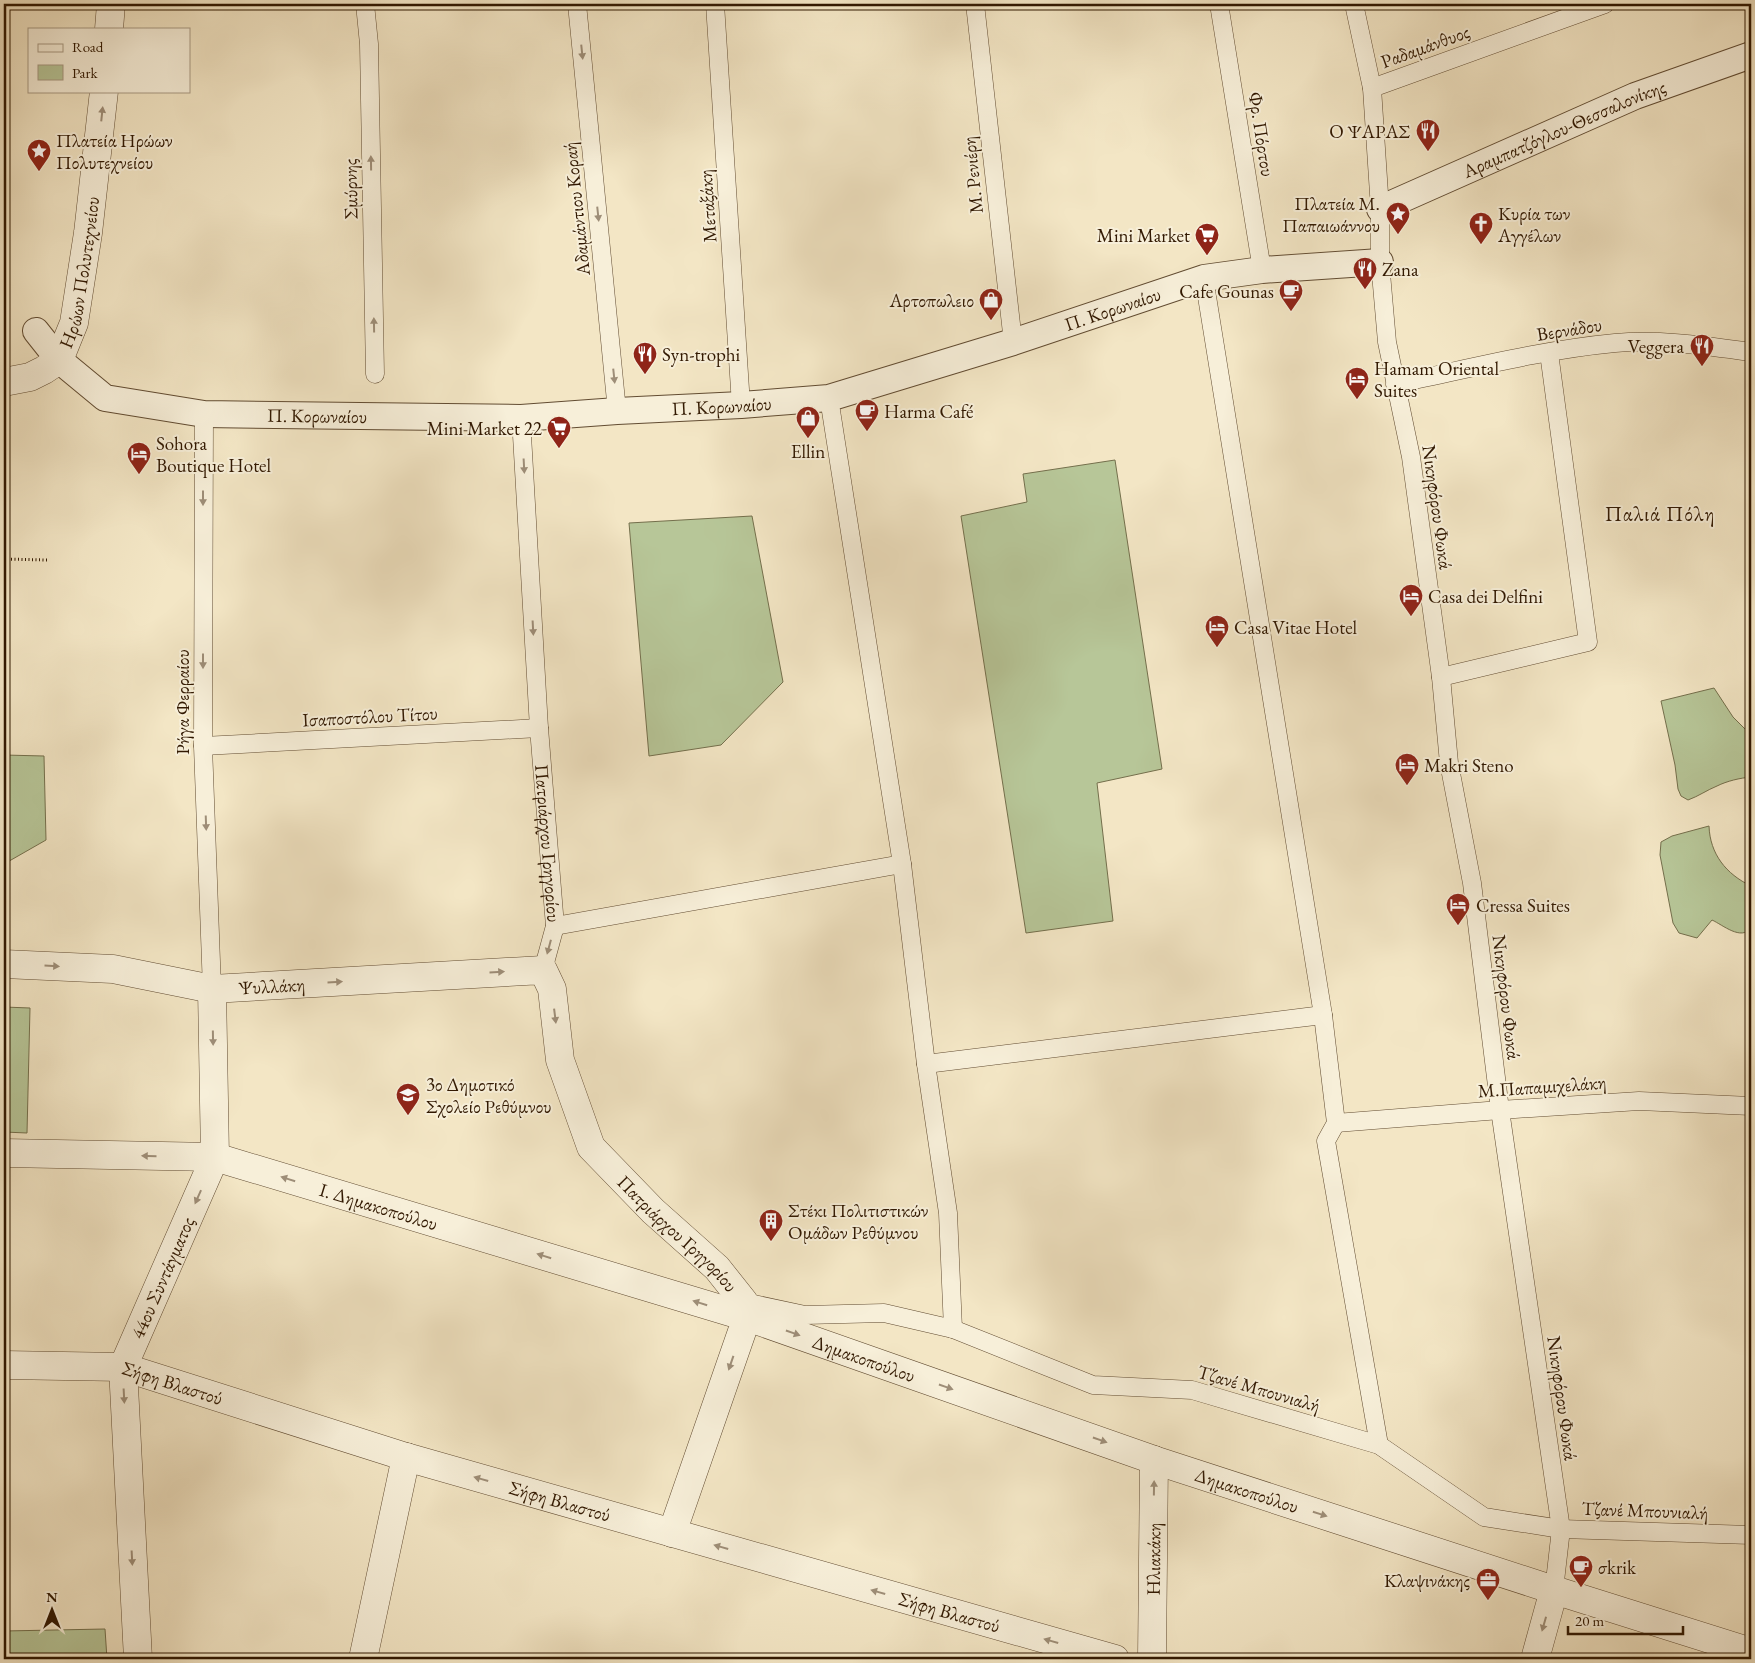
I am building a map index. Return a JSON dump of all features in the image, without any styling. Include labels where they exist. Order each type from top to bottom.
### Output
[{"type":"street","points":[[109,28],[111,4]]},
{"type":"street","name":"Αραμπατζόγλου-Θεσσαλονίκης","points":[[1380,209],[1635,96],[1751,55]]},
{"type":"street","name":"Ηρώων Πολυτεχνείου","points":[[4,382],[30,377],[59,360],[74,323],[104,92]]},
{"type":"street","name":"Π. Κορωναίου","points":[[59,360],[105,398],[204,414],[521,418],[617,410],[742,405],[829,398],[1013,342],[1204,278],[1262,270],[1380,262]]},
{"type":"street","points":[[36,331],[59,360]]},
{"type":"street","name":"Ψυλλάκη","points":[[4,964],[113,969],[212,989],[543,970]]},
{"type":"street","name":"Πατριάρχου Γρηγορίου","points":[[543,970],[552,989],[560,1060],[591,1146],[653,1211],[718,1268],[745,1310]]},
{"type":"street","name":"44ου Συντάγματος","points":[[138,1659],[123,1367],[215,1157],[212,989]]},
{"type":"street","name":"Ι. Δημακοπούλου","points":[[4,1153],[215,1157],[745,1310]]},
{"type":"street","points":[[672,1533],[745,1310]]},
{"type":"street","name":"Δημακοπούλου","points":[[745,1310],[1154,1460],[1751,1652]]},
{"type":"street","name":"Σήφη Βλαστού","points":[[4,1365],[123,1367],[406,1457],[1114,1659]]},
{"type":"street","points":[[363,1659],[406,1457]]},
{"type":"street","name":"Ηλιακάκη","points":[[1152,1659],[1154,1460]]},
{"type":"street","points":[[1535,1659],[1554,1590]]},
{"type":"lane","name":"Σμύρνης","points":[[365,4],[369,44],[375,374]]},
{"type":"lane","name":"Αδαμάντιου Κοραή","points":[[577,4],[617,410]]},
{"type":"lane","name":"Μεταξάκη","points":[[715,4],[742,405]]},
{"type":"lane","name":"Μ. Ρενιέρη","points":[[974,4],[1013,342]]},
{"type":"lane","name":"Φρ. Πόρτου","points":[[1219,4],[1262,270]]},
{"type":"lane","points":[[1354,4],[1372,88],[1380,209],[1380,262]]},
{"type":"lane","name":"Ραδαμάνθυος","points":[[1372,88],[1605,4]]},
{"type":"lane","name":"Νικηφόρου Φωκά","points":[[1380,262],[1386,342],[1411,457],[1441,677],[1449,763],[1472,883],[1500,1110],[1561,1529],[1554,1590]]},
{"type":"lane","points":[[1204,278],[1323,1015],[1336,1123],[1326,1141],[1379,1444]]},
{"type":"lane","name":"Βερνάδου","points":[[1395,384],[1549,353],[1616,343],[1685,343],[1751,352]]},
{"type":"lane","points":[[1441,677],[1588,642],[1549,353]]},
{"type":"lane","points":[[829,398],[902,864],[926,1064],[948,1213],[953,1329]]},
{"type":"lane","name":"Ρήγα Φερραίου","points":[[204,414],[203,746],[212,989]]},
{"type":"lane","name":"Πατριάρχου Γρηγορίου","points":[[521,418],[539,728],[555,926],[543,970]]},
{"type":"lane","name":"Ισαποστόλου Τίτου","points":[[203,746],[539,728]]},
{"type":"lane","points":[[555,926],[902,864]]},
{"type":"lane","points":[[926,1064],[1323,1015]]},
{"type":"lane","name":"Μ.Παπαμιχελάκη","points":[[1336,1123],[1640,1101],[1751,1106]]},
{"type":"lane","name":"Τζανέ Μπουνιαλή","points":[[745,1310],[804,1315],[884,1313],[953,1329],[1094,1385],[1192,1390],[1379,1444],[1484,1517],[1561,1529],[1751,1535]]},
{"type":"path","points":[[4,559],[47,560]]},
{"type":"green space","points":[[1115,460],[1162,769],[1097,783],[1113,921],[1026,933],[961,516],[1027,502],[1023,474]]},
{"type":"green space","points":[[752,516],[783,682],[721,745],[649,756],[629,523]]},
{"type":"green space","points":[[1714,688],[1733,717],[1751,735],[1751,777],[1725,783],[1688,800],[1681,796],[1678,789],[1675,765],[1661,701]]},
{"type":"green space","points":[[4,755],[44,756],[46,840],[4,864]]},
{"type":"green space","points":[[1709,826],[1712,846],[1721,862],[1734,876],[1751,886],[1751,928],[1747,932],[1742,933],[1732,931],[1712,920],[1697,938],[1679,933],[1673,923],[1660,855],[1661,842],[1672,836]]},
{"type":"green space","points":[[4,1007],[30,1008],[27,1133],[4,1132]]},
{"type":"green space","points":[[105,1629],[107,1659],[4,1659],[4,1631]]},
{"type":"place","name":"O ΨΑΡΑΣ","points":[[1428,152]]},
{"type":"place","name":"Πλατεία Ηρώων Πολυτεχνείου","points":[[39,172]]},
{"type":"place","name":"Πλατεία Μ. Παπαιωάννου","points":[[1398,235]]},
{"type":"place","name":"Κυρία των Αγγέλων","points":[[1481,245]]},
{"type":"place","name":"Mini Market","points":[[1207,256]]},
{"type":"place","name":"Zana","points":[[1365,290]]},
{"type":"place","name":"Cafe Gounas","points":[[1291,312]]},
{"type":"place","name":"Αρτοπωλειο","points":[[991,321]]},
{"type":"place","name":"Veggera","points":[[1702,367]]},
{"type":"place","name":"Syn-trophi","points":[[645,375]]},
{"type":"place","name":"Hamam Oriental Suites","points":[[1357,400]]},
{"type":"place","name":"Harma Café","points":[[867,432]]},
{"type":"place","name":"Ellin","points":[[808,439]]},
{"type":"place","name":"Mini Market 22","points":[[559,449]]},
{"type":"place","name":"Sohora Boutique Hotel","points":[[139,475]]},
{"type":"place","name":"Casa dei Delfini","points":[[1411,617]]},
{"type":"place","name":"Casa Vitae Hotel","points":[[1217,648]]},
{"type":"place","name":"Makri Steno","points":[[1407,786]]},
{"type":"place","name":"Cressa Suites","points":[[1458,926]]},
{"type":"place","name":"3ο Δημοτικό Σχολείο Ρεθύμνου","points":[[408,1116]]},
{"type":"place","name":"Στέκι Πολιτιστικών Ομάδων Ρεθύμνου","points":[[771,1242]]},
{"type":"place","name":"σkrik","points":[[1581,1588]]},
{"type":"place","name":"Κλαψινάκης","points":[[1488,1601]]},
{"type":"district","name":"Παλιά Πόλη","points":[[1660,514]]}]
